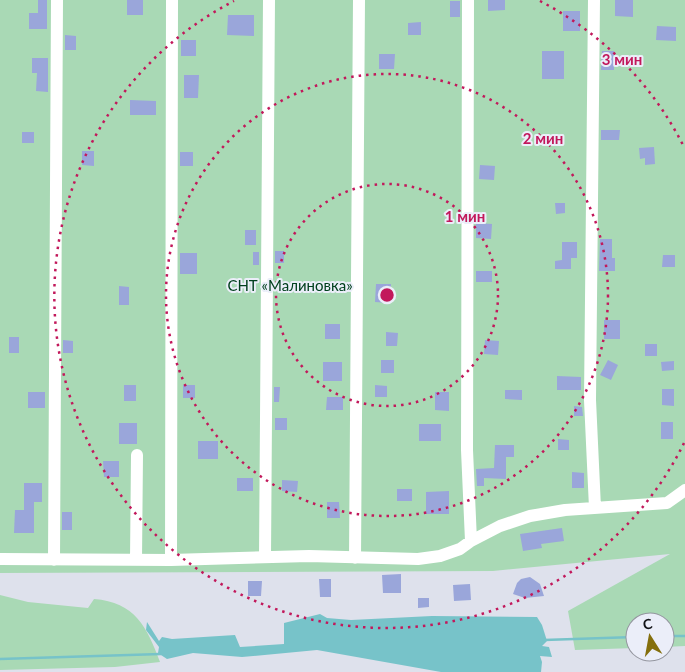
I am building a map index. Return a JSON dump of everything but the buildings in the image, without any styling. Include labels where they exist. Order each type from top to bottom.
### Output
[{"type":"street","points":[[54,560],[57,0]]},
{"type":"street","points":[[171,560],[172,0]]},
{"type":"street","points":[[266,557],[269,0]]},
{"type":"street","points":[[355,558],[359,0]]},
{"type":"street","points":[[468,0],[467,432],[470,541]]},
{"type":"street","points":[[594,0],[590,400],[595,508]]},
{"type":"street","points":[[136,560],[137,455]]},
{"type":"street","points":[[0,559],[171,560],[309,556],[418,559],[440,556],[460,549],[470,541],[500,526],[530,516],[595,508],[667,503],[685,490]]},
{"type":"green space","name":"СНТ «Малиновка»","points":[[0,0],[685,0],[685,646],[675,646],[675,612],[625,612],[625,648],[575,650],[568,611],[670,554],[493,571],[0,573]]},
{"type":"green space","points":[[0,595],[28,602],[88,608],[94,599],[120,605],[138,618],[150,638],[160,662],[115,667],[0,670]]},
{"type":"water","points":[[320,614],[327,618],[351,620],[432,616],[537,617],[542,625],[547,641],[542,646],[549,647],[552,657],[540,656],[542,662],[541,672],[441,672],[317,650],[242,657],[193,653],[167,659],[158,653],[159,647],[146,630],[147,622],[159,641],[162,637],[172,639],[235,635],[240,647],[284,644],[284,623]]},
{"type":"waterway","points":[[675,636],[685,636]]},
{"type":"waterway","points":[[544,640],[625,637]]},
{"type":"waterway","points":[[0,659],[161,654]]}]
